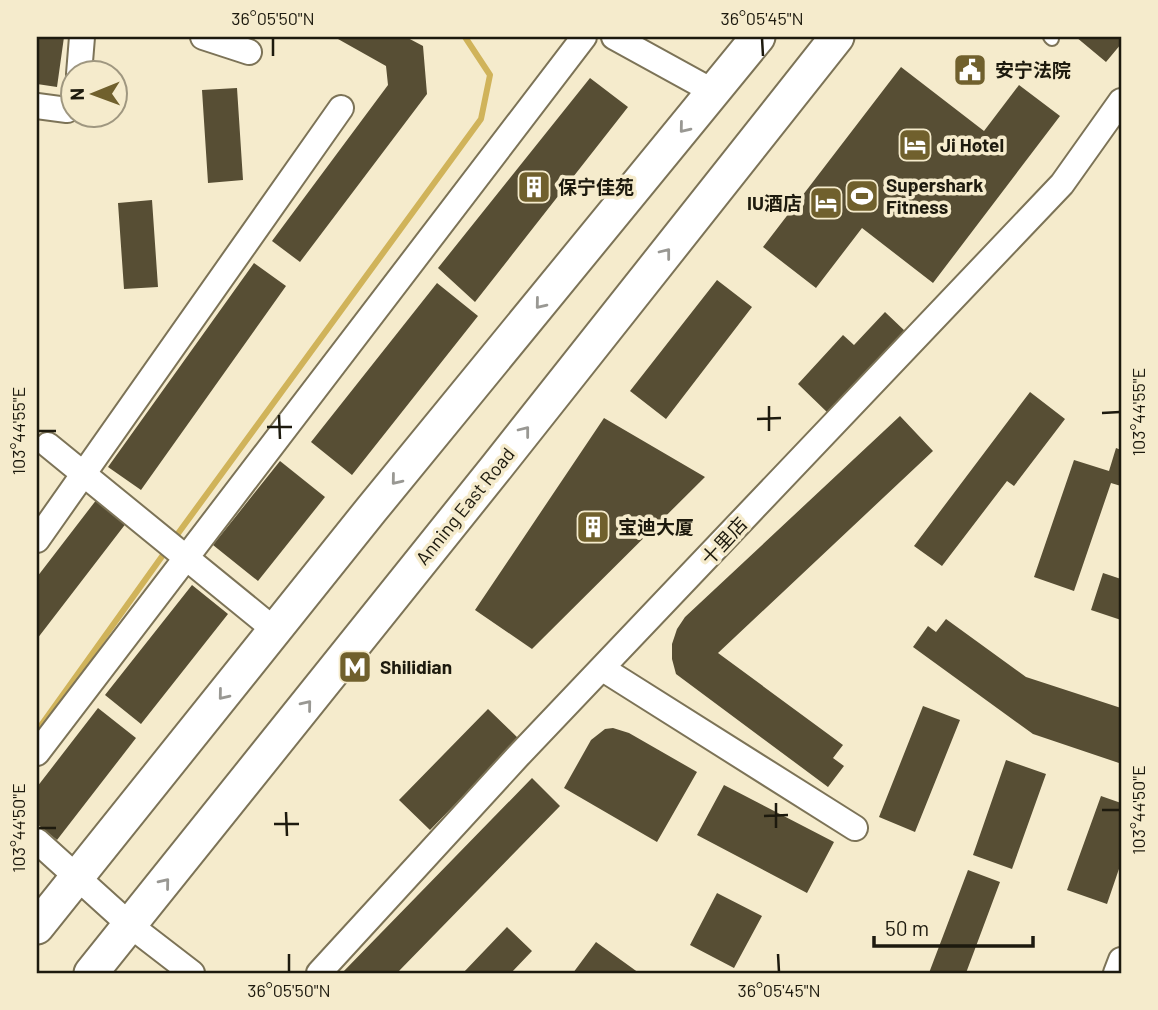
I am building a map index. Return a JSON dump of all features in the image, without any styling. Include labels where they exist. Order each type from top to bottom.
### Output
[{"type":"main road","points":[[37,927],[371,510],[758,37]]},
{"type":"main road","name":"Anning East Road","points":[[91,973],[837,37]]},
{"type":"street","points":[[80,60],[82,37]]},
{"type":"street","points":[[203,37],[249,52]]},
{"type":"street","points":[[37,752],[183,556],[584,37]]},
{"type":"street","points":[[614,37],[714,92]]},
{"type":"street","name":"十里店","points":[[319,973],[518,756],[1062,184],[1121,102]]},
{"type":"street","points":[[37,106],[60,109]]},
{"type":"street","points":[[37,540],[341,108]]},
{"type":"street","points":[[48,445],[276,631]]},
{"type":"street","points":[[603,668],[855,828]]},
{"type":"street","points":[[37,841],[131,926],[192,973]]},
{"type":"street","points":[[1116,973],[1121,960]]},
{"type":"building","points":[[37,37],[64,37],[57,87],[37,84]]},
{"type":"building","points":[[406,37],[423,46],[427,94],[300,262],[272,241],[388,85],[386,66],[338,39]]},
{"type":"building","points":[[1076,37],[1121,37],[1121,44],[1106,62]]},
{"type":"building","points":[[901,67],[984,131],[1019,85],[1060,116],[933,283],[862,228],[816,288],[763,247]]},
{"type":"building","name":"保宁佳苑","points":[[590,78],[628,107],[475,302],[438,268]]},
{"type":"building","points":[[237,88],[243,180],[208,183],[202,90]]},
{"type":"building","points":[[152,200],[158,287],[124,289],[118,203]]},
{"type":"building","points":[[254,263],[286,286],[141,490],[108,467]]},
{"type":"building","points":[[717,280],[752,307],[666,419],[630,391]]},
{"type":"building","points":[[437,283],[478,316],[352,475],[311,442]]},
{"type":"building","points":[[885,312],[906,332],[829,414],[798,384],[843,335],[854,345]]},
{"type":"building","points":[[1030,392],[1065,419],[1014,486],[1007,481],[942,566],[914,546]]},
{"type":"building","points":[[900,416],[933,451],[718,653],[843,745],[833,758],[844,766],[828,787],[676,674],[672,644],[685,617]]},
{"type":"building","name":"宝迪大厦","points":[[604,418],[705,477],[532,649],[475,610]]},
{"type":"building","points":[[1116,448],[1121,450],[1121,486],[1111,483],[1074,591],[1034,577],[1074,460],[1109,471]]},
{"type":"building","points":[[280,461],[325,497],[258,581],[213,545]]},
{"type":"building","points":[[97,499],[127,522],[37,639],[37,577]]},
{"type":"building","points":[[1103,573],[1121,579],[1121,620],[1091,610]]},
{"type":"building","points":[[192,585],[228,614],[141,724],[105,695]]},
{"type":"building","points":[[946,619],[1026,677],[1121,708],[1119,763],[1033,734],[913,647],[928,626],[936,632]]},
{"type":"building","points":[[923,706],[960,720],[915,832],[879,817]]},
{"type":"building","points":[[98,708],[136,738],[57,840],[37,824],[37,787]]},
{"type":"building","points":[[488,709],[519,739],[430,830],[399,800]]},
{"type":"building","points":[[613,728],[629,733],[697,772],[657,842],[564,788],[591,740],[605,729]]},
{"type":"building","points":[[1006,760],[1046,774],[1012,869],[973,855]]},
{"type":"building","points":[[532,778],[560,806],[397,973],[342,973]]},
{"type":"building","points":[[724,785],[834,842],[807,893],[697,835]]},
{"type":"building","points":[[1101,796],[1121,803],[1121,863],[1107,904],[1067,890]]},
{"type":"building","points":[[968,870],[1000,882],[966,973],[929,973]]},
{"type":"building","points":[[717,893],[762,916],[734,968],[690,945]]},
{"type":"building","points":[[507,927],[532,951],[511,973],[463,973]]},
{"type":"building","points":[[596,942],[639,973],[573,973]]},
{"type":"waterway","points":[[174,539],[481,119],[490,75],[465,37]]},
{"type":"waterway","points":[[37,731],[168,548]]},
{"type":"place","name":"安宁法院","points":[[970,70]]},
{"type":"place","name":"Ji Hotel","points":[[915,145]]},
{"type":"place","name":"保宁佳苑","points":[[534,187]]},
{"type":"place","name":"Supershark Fitness","points":[[862,196]]},
{"type":"place","name":"IU酒店","points":[[826,203]]},
{"type":"place","name":"宝迪大厦","points":[[593,527]]},
{"type":"place","name":"Shilidian","points":[[355,667]]}]
